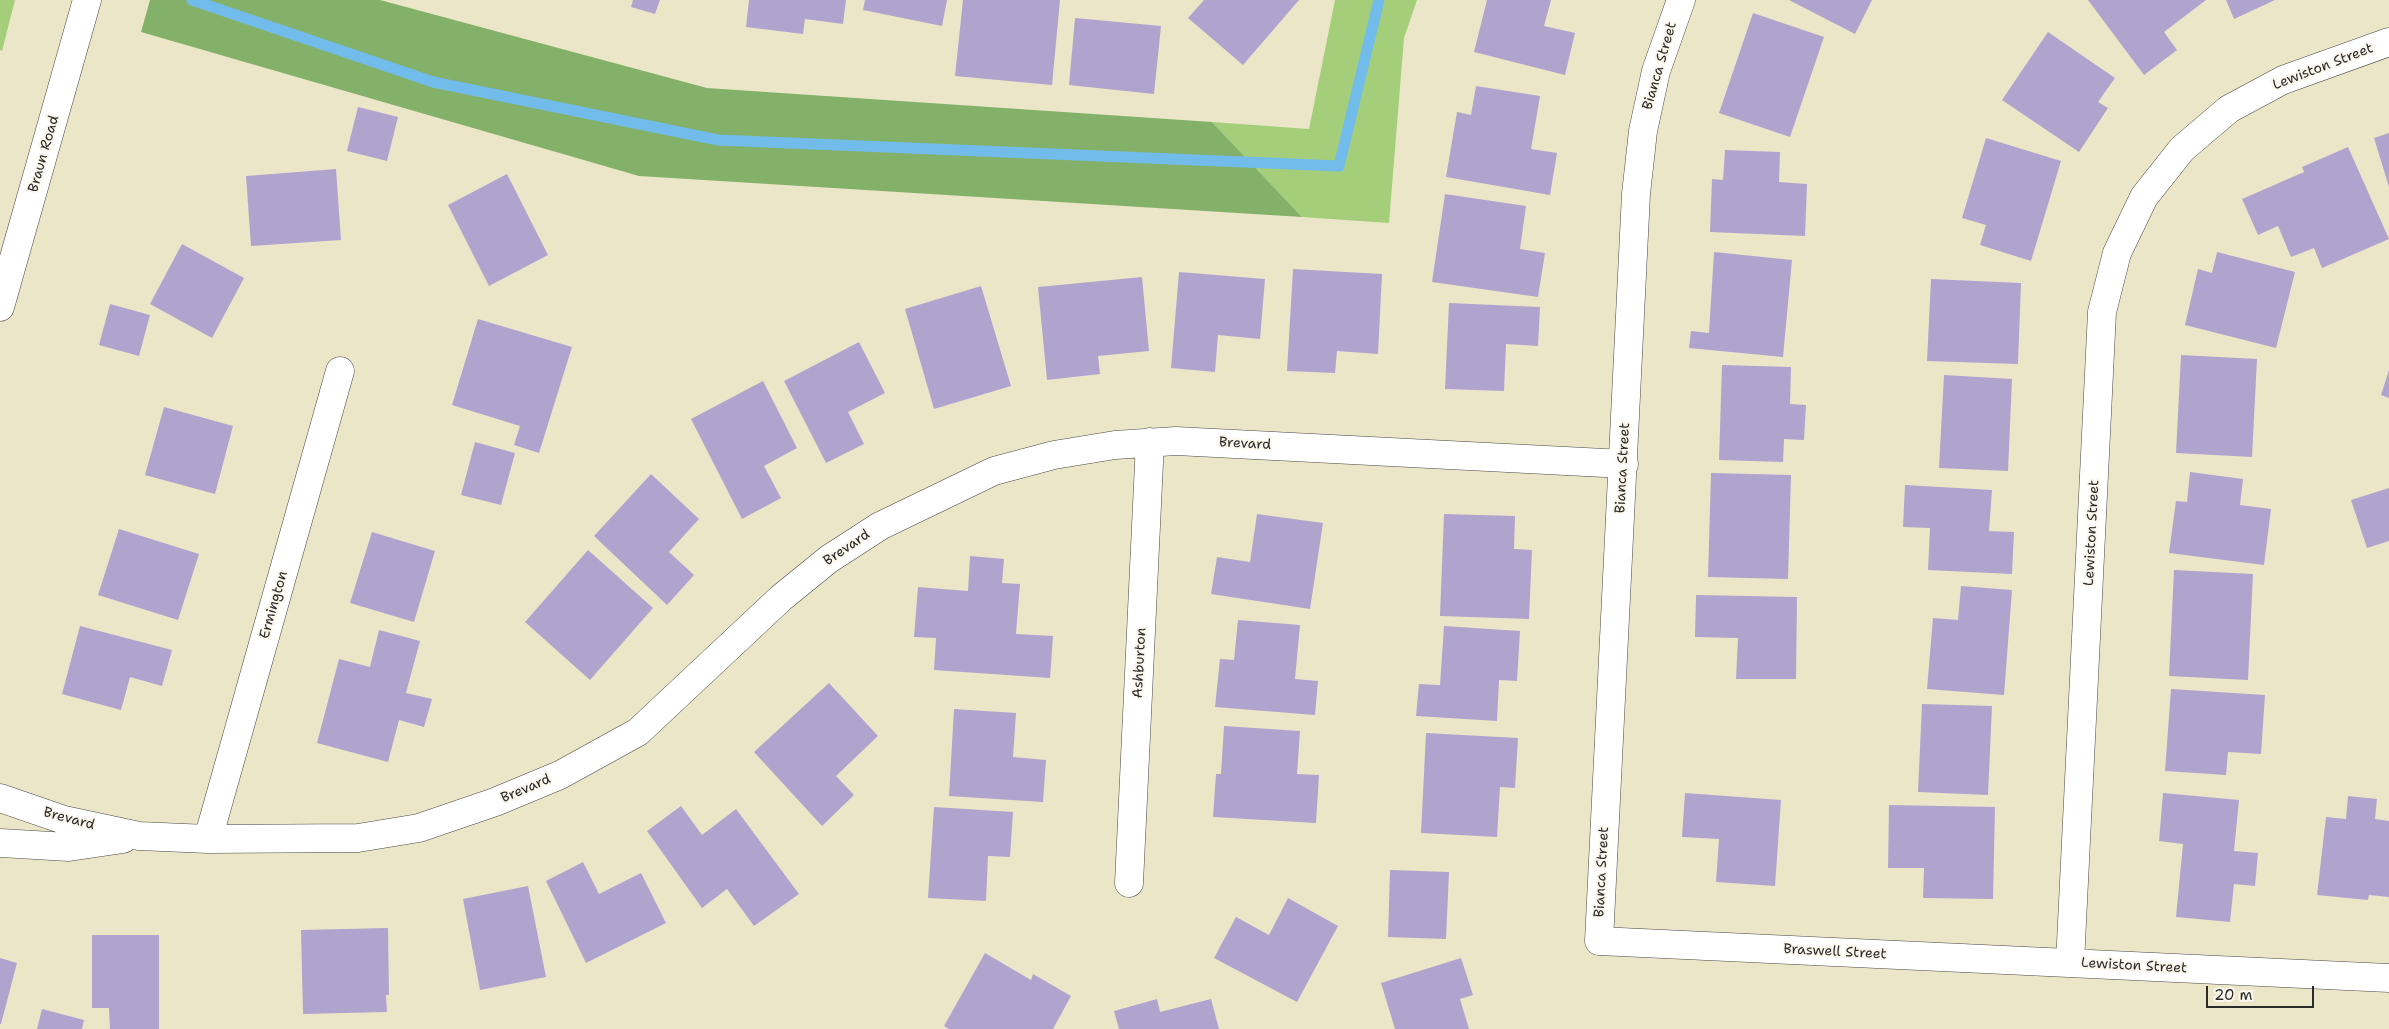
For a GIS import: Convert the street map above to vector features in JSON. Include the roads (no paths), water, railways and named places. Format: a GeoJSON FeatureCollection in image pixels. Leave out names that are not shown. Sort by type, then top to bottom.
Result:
{"type":"FeatureCollection","features":[{"type":"Feature","properties":{"kind":"street","name":"Braun Road"},"geometry":{"type":"LineString","coordinates":[[0,307],[87,0]]}},
{"type":"Feature","properties":{"kind":"street","name":"Bianca Street"},"geometry":{"type":"LineString","coordinates":[[1599,941],[1636,194],[1643,131],[1656,71],[1681,0]]}},
{"type":"Feature","properties":{"kind":"street","name":"Lewiston Street"},"geometry":{"type":"LineString","coordinates":[[2389,42],[2284,80],[2229,109],[2182,149],[2150,190],[2117,253],[2102,312],[2070,963],[2389,978]]}},
{"type":"Feature","properties":{"kind":"street","name":"Ermington"},"geometry":{"type":"LineString","coordinates":[[208,839],[340,371]]}},
{"type":"Feature","properties":{"kind":"street","name":"Brevard"},"geometry":{"type":"LineString","coordinates":[[0,798],[64,820],[140,836],[208,839],[358,838],[419,828],[495,802],[560,775],[638,732],[781,598],[829,559],[880,526],[994,471],[1054,455],[1116,445],[1176,441],[1624,464]]}},
{"type":"Feature","properties":{"kind":"street","name":"Ashburton"},"geometry":{"type":"LineString","coordinates":[[1129,883],[1150,442]]}},
{"type":"Feature","properties":{"kind":"street","name":"Brevard"},"geometry":{"type":"LineString","coordinates":[[0,843],[69,847],[140,836]]}},
{"type":"Feature","properties":{"kind":"street","name":"Braswell Street"},"geometry":{"type":"LineString","coordinates":[[1599,941],[2070,963]]}},
{"type":"Feature","properties":{"kind":"waterway"},"geometry":{"type":"LineString","coordinates":[[192,0],[433,82],[718,140],[1339,166],[1379,0]]}}]}
